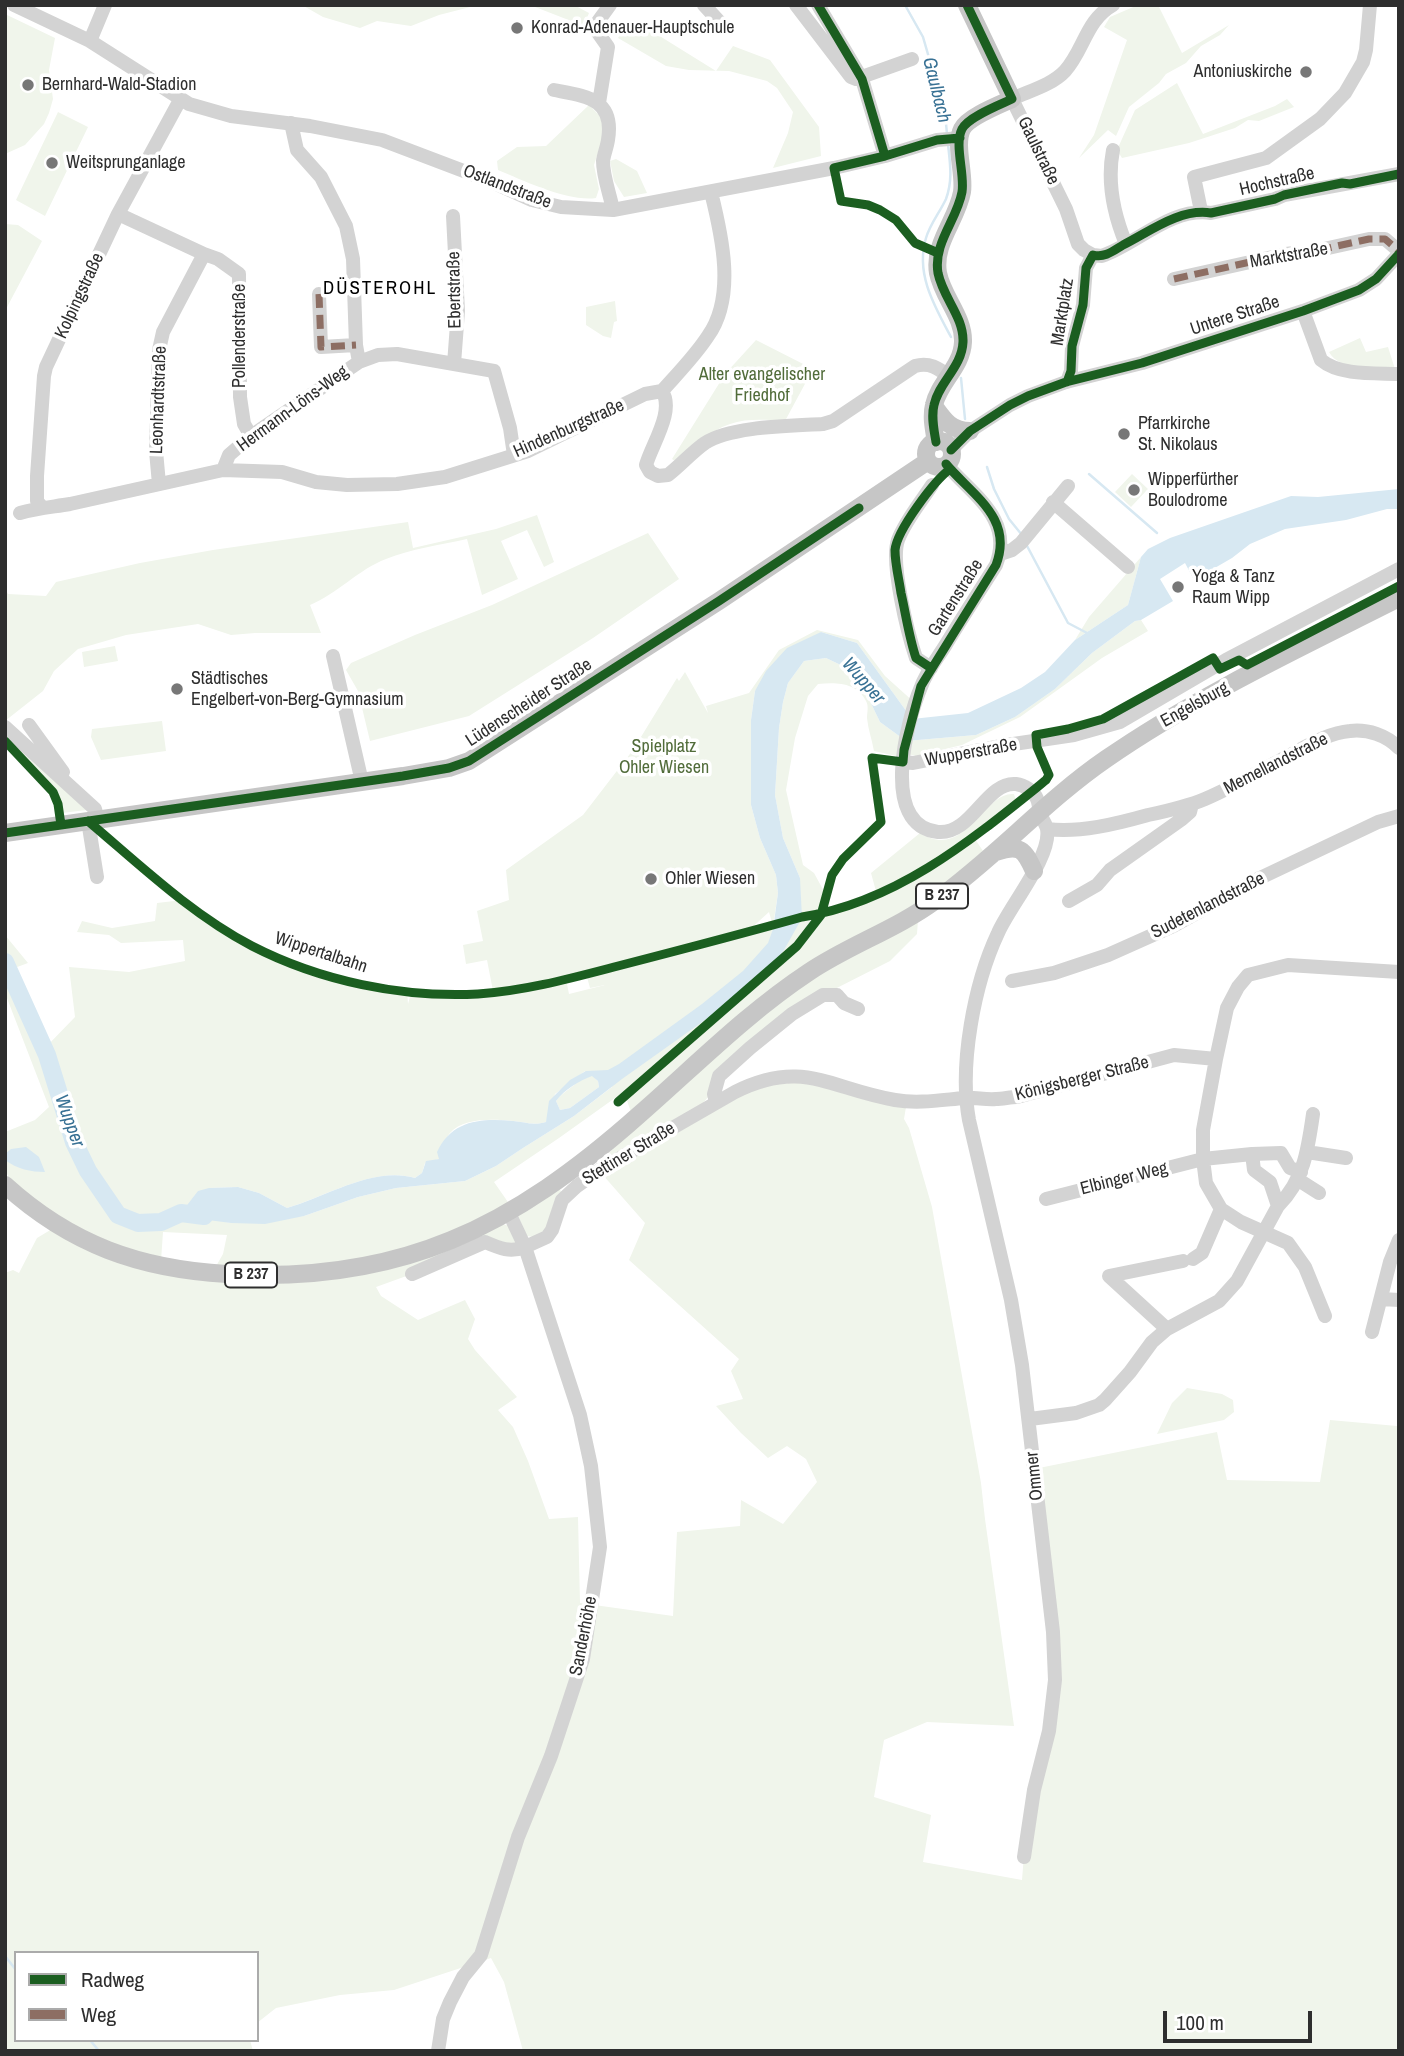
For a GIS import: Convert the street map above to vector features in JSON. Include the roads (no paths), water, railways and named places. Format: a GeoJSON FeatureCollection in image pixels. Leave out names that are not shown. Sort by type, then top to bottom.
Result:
{"type":"FeatureCollection","features":[{"type":"Feature","properties":{"kind":"main road","name":"Gaulstraße"},"geometry":{"type":"LineString","coordinates":[[967,5],[1012,99]]}},
{"type":"Feature","properties":{"kind":"main road"},"geometry":{"type":"LineString","coordinates":[[940,454],[934,406],[939,390],[961,356],[962,332],[941,284],[937,261],[939,248],[960,203],[962,191],[963,174],[956,137],[971,120],[1012,99]]}},
{"type":"Feature","properties":{"kind":"main road"},"geometry":{"type":"LineString","coordinates":[[934,406],[945,422],[959,430],[970,431]]}},
{"type":"Feature","properties":{"kind":"main road","name":"Lüdenscheider Straße"},"geometry":{"type":"LineString","coordinates":[[5,833],[441,770],[469,761],[719,601],[940,454]]}},
{"type":"Feature","properties":{"kind":"main road","name":"Engelsburg"},"geometry":{"type":"LineString","coordinates":[[1038,805],[1147,732],[1230,685],[1399,598]]}},
{"type":"Feature","properties":{"kind":"main road","name":"B 237"},"geometry":{"type":"LineString","coordinates":[[5,1185],[29,1206],[83,1240],[109,1252],[168,1268],[238,1275],[317,1273],[382,1263],[458,1238],[509,1213],[593,1154],[740,1025],[809,972],[929,905],[993,853],[1038,805]]}},
{"type":"Feature","properties":{"kind":"main road"},"geometry":{"type":"LineString","coordinates":[[993,853],[1009,848],[1020,849],[1027,855],[1034,871]]}},
{"type":"Feature","properties":{"kind":"street","name":"Ostlandstraße"},"geometry":{"type":"LineString","coordinates":[[14,5],[90,41],[189,104],[231,116],[291,123],[382,140],[532,200],[561,207],[613,210],[885,156],[956,137]]}},
{"type":"Feature","properties":{"kind":"street"},"geometry":{"type":"LineString","coordinates":[[90,41],[105,5]]}},
{"type":"Feature","properties":{"kind":"street"},"geometry":{"type":"LineString","coordinates":[[599,103],[608,47],[594,27],[610,5]]}},
{"type":"Feature","properties":{"kind":"street"},"geometry":{"type":"LineString","coordinates":[[704,5],[726,29]]}},
{"type":"Feature","properties":{"kind":"street"},"geometry":{"type":"LineString","coordinates":[[796,5],[851,77],[862,79],[912,59]]}},
{"type":"Feature","properties":{"kind":"street"},"geometry":{"type":"LineString","coordinates":[[818,5],[862,79],[885,156]]}},
{"type":"Feature","properties":{"kind":"street"},"geometry":{"type":"LineString","coordinates":[[1012,99],[1055,80],[1066,70],[1097,17],[1113,5]]}},
{"type":"Feature","properties":{"kind":"street"},"geometry":{"type":"LineString","coordinates":[[1201,211],[1195,177],[1266,158],[1320,118],[1345,93],[1363,62],[1370,5]]}},
{"type":"Feature","properties":{"kind":"street"},"geometry":{"type":"LineString","coordinates":[[554,90],[592,98],[599,103],[608,117],[608,141],[603,160],[613,210]]}},
{"type":"Feature","properties":{"kind":"street","name":"Gaulstraße"},"geometry":{"type":"LineString","coordinates":[[1012,99],[1066,209],[1078,244],[1093,256]]}},
{"type":"Feature","properties":{"kind":"street","name":"Kolpingstraße"},"geometry":{"type":"LineString","coordinates":[[41,506],[37,501],[37,476],[44,376],[118,214],[180,100]]}},
{"type":"Feature","properties":{"kind":"street"},"geometry":{"type":"LineString","coordinates":[[291,123],[297,150],[321,177],[346,226],[353,259],[359,362]]}},
{"type":"Feature","properties":{"kind":"street"},"geometry":{"type":"LineString","coordinates":[[1093,256],[1107,254],[1126,244],[1113,198],[1113,150]]}},
{"type":"Feature","properties":{"kind":"street","name":"Hochstraße"},"geometry":{"type":"LineString","coordinates":[[1126,244],[1177,217],[1201,211],[1211,213],[1284,195],[1399,174]]}},
{"type":"Feature","properties":{"kind":"street"},"geometry":{"type":"LineString","coordinates":[[711,192],[723,243],[722,303],[719,316],[708,337],[662,391],[667,410],[646,465],[650,472],[668,475],[705,443],[723,436],[749,430],[833,421],[915,366],[929,365],[949,377]]}},
{"type":"Feature","properties":{"kind":"street"},"geometry":{"type":"LineString","coordinates":[[118,214],[204,254]]}},
{"type":"Feature","properties":{"kind":"street","name":"Ebertstraße"},"geometry":{"type":"LineString","coordinates":[[453,216],[458,311],[454,364]]}},
{"type":"Feature","properties":{"kind":"street","name":"Marktstraße"},"geometry":{"type":"LineString","coordinates":[[1174,279],[1369,239],[1385,239],[1399,252]]}},
{"type":"Feature","properties":{"kind":"street","name":"Untere Straße"},"geometry":{"type":"LineString","coordinates":[[1073,377],[1142,362],[1303,311],[1359,290],[1376,279],[1399,252]]}},
{"type":"Feature","properties":{"kind":"street","name":"Pollenderstraße"},"geometry":{"type":"LineString","coordinates":[[204,254],[218,259],[239,274],[240,397],[244,424],[251,436]]}},
{"type":"Feature","properties":{"kind":"street","name":"Leonhardtstraße"},"geometry":{"type":"LineString","coordinates":[[159,484],[156,451],[159,350],[163,332],[204,254]]}},
{"type":"Feature","properties":{"kind":"street","name":"Marktplatz"},"geometry":{"type":"LineString","coordinates":[[1073,377],[1072,346],[1083,305],[1086,268],[1093,256]]}},
{"type":"Feature","properties":{"kind":"street"},"geometry":{"type":"LineString","coordinates":[[319,294],[321,347],[356,345]]}},
{"type":"Feature","properties":{"kind":"street"},"geometry":{"type":"LineString","coordinates":[[1303,311],[1321,360],[1325,364],[1344,370],[1399,374]]}},
{"type":"Feature","properties":{"kind":"street","name":"Hermann-Löns-Weg"},"geometry":{"type":"LineString","coordinates":[[223,470],[229,455],[251,436],[359,362],[378,355],[397,354],[494,372],[508,419],[514,455]]}},
{"type":"Feature","properties":{"kind":"street","name":"Lüdenscheider Straße"},"geometry":{"type":"LineString","coordinates":[[940,454],[1010,405],[1073,377]]}},
{"type":"Feature","properties":{"kind":"street","name":"Hindenburgstraße"},"geometry":{"type":"LineString","coordinates":[[20,513],[41,506],[51,508],[223,470],[282,472],[316,482],[347,485],[397,484],[445,477],[543,445],[645,394],[662,391]]}},
{"type":"Feature","properties":{"kind":"street","name":"Gartenstraße"},"geometry":{"type":"LineString","coordinates":[[940,454],[995,520],[1000,531],[1000,554],[996,565],[921,686],[904,756],[902,788],[906,807],[919,823],[931,831],[941,832],[956,828],[1002,786],[1012,783],[1022,785],[1038,805]]}},
{"type":"Feature","properties":{"kind":"street"},"geometry":{"type":"LineString","coordinates":[[931,668],[915,658],[895,550],[899,537],[932,485]]}},
{"type":"Feature","properties":{"kind":"street"},"geometry":{"type":"LineString","coordinates":[[1000,554],[1012,550],[1025,538],[1068,486]]}},
{"type":"Feature","properties":{"kind":"street"},"geometry":{"type":"LineString","coordinates":[[1053,502],[1128,567]]}},
{"type":"Feature","properties":{"kind":"street","name":"Wupperstraße"},"geometry":{"type":"LineString","coordinates":[[904,756],[913,763],[1074,735],[1120,722],[1239,653],[1399,569]]}},
{"type":"Feature","properties":{"kind":"street"},"geometry":{"type":"LineString","coordinates":[[333,656],[362,782]]}},
{"type":"Feature","properties":{"kind":"street"},"geometry":{"type":"LineString","coordinates":[[29,725],[71,788]]}},
{"type":"Feature","properties":{"kind":"street"},"geometry":{"type":"LineString","coordinates":[[5,727],[95,809],[93,821],[97,877]]}},
{"type":"Feature","properties":{"kind":"street","name":"Memellandstraße"},"geometry":{"type":"LineString","coordinates":[[1047,829],[1060,831],[1123,822],[1192,804],[1235,785],[1312,743],[1351,730],[1372,732],[1391,740],[1399,748]]}},
{"type":"Feature","properties":{"kind":"street","name":"Memellandstraße"},"geometry":{"type":"LineString","coordinates":[[1069,901],[1097,885],[1110,870],[1191,812],[1192,804]]}},
{"type":"Feature","properties":{"kind":"street"},"geometry":{"type":"LineString","coordinates":[[965,1098],[969,1038],[987,959],[998,931],[1043,854],[1047,829],[1038,805]]}},
{"type":"Feature","properties":{"kind":"street","name":"Sudetenlandstraße"},"geometry":{"type":"LineString","coordinates":[[1012,981],[1054,973],[1108,955],[1211,907],[1260,878],[1378,822],[1399,816]]}},
{"type":"Feature","properties":{"kind":"street"},"geometry":{"type":"LineString","coordinates":[[1325,1316],[1305,1267],[1288,1243],[1241,1222],[1221,1209],[1206,1183],[1203,1130],[1216,1059],[1227,1008],[1238,986],[1248,975],[1288,965],[1399,972]]}},
{"type":"Feature","properties":{"kind":"street"},"geometry":{"type":"LineString","coordinates":[[716,1102],[714,1094],[719,1076],[792,1014],[823,995],[837,995],[844,1003],[858,1009]]}},
{"type":"Feature","properties":{"kind":"street","name":"Königsberger Straße"},"geometry":{"type":"LineString","coordinates":[[965,1098],[1017,1097],[1174,1055],[1216,1059]]}},
{"type":"Feature","properties":{"kind":"street","name":"Stettiner Straße"},"geometry":{"type":"LineString","coordinates":[[525,1247],[547,1237],[562,1200],[577,1186],[601,1169],[716,1102],[756,1082],[793,1076],[825,1080],[897,1100],[943,1101],[965,1098]]}},
{"type":"Feature","properties":{"kind":"street","name":"Ommer"},"geometry":{"type":"LineString","coordinates":[[965,1098],[1011,1300],[1030,1419],[1053,1632],[1055,1680],[1049,1731],[1034,1790],[1024,1857]]}},
{"type":"Feature","properties":{"kind":"street"},"geometry":{"type":"LineString","coordinates":[[1030,1419],[1076,1413],[1099,1405],[1120,1384],[1152,1342],[1167,1329],[1219,1301],[1237,1281],[1278,1206],[1290,1194],[1307,1152],[1313,1114]]}},
{"type":"Feature","properties":{"kind":"street"},"geometry":{"type":"LineString","coordinates":[[1307,1152],[1346,1158]]}},
{"type":"Feature","properties":{"kind":"street","name":"Elbinger Weg"},"geometry":{"type":"LineString","coordinates":[[1046,1199],[1203,1159],[1281,1153],[1290,1168],[1318,1193]]}},
{"type":"Feature","properties":{"kind":"street"},"geometry":{"type":"LineString","coordinates":[[1252,1154],[1254,1170],[1270,1182],[1278,1206]]}},
{"type":"Feature","properties":{"kind":"street"},"geometry":{"type":"LineString","coordinates":[[1167,1329],[1109,1276],[1188,1260],[1202,1253],[1221,1209]]}},
{"type":"Feature","properties":{"kind":"street"},"geometry":{"type":"LineString","coordinates":[[412,1274],[485,1242],[505,1250],[525,1247],[509,1213]]}},
{"type":"Feature","properties":{"kind":"street"},"geometry":{"type":"LineString","coordinates":[[1372,1332],[1390,1262],[1399,1240]]}},
{"type":"Feature","properties":{"kind":"street","name":"Sanderhöhe"},"geometry":{"type":"LineString","coordinates":[[438,2051],[443,2020],[450,2001],[463,1977],[481,1955],[517,1837],[551,1756],[583,1659],[600,1547],[591,1466],[580,1415],[525,1247]]}},
{"type":"Feature","properties":{"kind":"street"},"geometry":{"type":"LineString","coordinates":[[1381,1299],[1399,1300]]}},
{"type":"Feature","properties":{"kind":"water"},"geometry":{"type":"Polygon","coordinates":[[[1399,489],[1399,509],[1285,529],[1250,544],[1194,580],[1185,563],[1160,579],[1173,601],[1135,621],[1092,653],[1055,689],[1015,717],[976,735],[906,741],[880,722],[866,693],[845,667],[826,658],[804,661],[788,683],[783,702],[775,795],[783,838],[800,878],[802,918],[784,950],[740,995],[574,1116],[496,1166],[465,1181],[396,1188],[358,1197],[304,1216],[265,1224],[185,1217],[181,1213],[198,1191],[209,1188],[238,1187],[259,1193],[287,1208],[366,1179],[399,1175],[415,1178],[422,1173],[426,1161],[439,1159],[437,1152],[443,1141],[459,1127],[490,1120],[533,1124],[546,1122],[549,1101],[570,1080],[586,1071],[608,1070],[619,1064],[743,971],[768,943],[773,929],[778,893],[776,875],[760,838],[751,805],[751,720],[755,691],[766,671],[787,648],[821,632],[857,643],[912,719],[968,713],[1021,688],[1045,672],[1075,640],[1128,605],[1141,557],[1148,549],[1170,538],[1291,496],[1318,497],[1399,489]],[[592,1076],[568,1089],[556,1101],[560,1110],[570,1108],[599,1087],[598,1081],[592,1076]]]}},
{"type":"Feature","properties":{"kind":"water"},"geometry":{"type":"Polygon","coordinates":[[[26,1147],[39,1157],[45,1172],[14,1166],[5,1160],[5,1154],[11,1149],[26,1147]]]}},
{"type":"Feature","properties":{"kind":"waterway","name":"Gaulbach"},"geometry":{"type":"LineString","coordinates":[[905,5],[923,37],[945,113],[947,134]]}},
{"type":"Feature","properties":{"kind":"waterway","name":"Gaulbach"},"geometry":{"type":"LineString","coordinates":[[948,144],[950,185],[946,199],[928,233],[923,264],[928,290],[951,337]]}},
{"type":"Feature","properties":{"kind":"waterway","name":"Gaulbach"},"geometry":{"type":"LineString","coordinates":[[961,378],[965,419]]}},
{"type":"Feature","properties":{"kind":"waterway","name":"Gaulbach"},"geometry":{"type":"LineString","coordinates":[[987,467],[994,489],[1009,519],[1022,535]]}},
{"type":"Feature","properties":{"kind":"waterway"},"geometry":{"type":"LineString","coordinates":[[1089,474],[1157,533]]}},
{"type":"Feature","properties":{"kind":"waterway","name":"Gaulbach"},"geometry":{"type":"LineString","coordinates":[[1026,544],[1068,623],[1089,634]]}},
{"type":"Feature","properties":{"kind":"waterway","name":"Wupper"},"geometry":{"type":"LineString","coordinates":[[5,962],[47,1055],[74,1142],[88,1171],[118,1215],[138,1223],[161,1222],[181,1213],[204,1216]]}},
{"type":"Feature","properties":{"kind":"waterway"},"geometry":{"type":"LineString","coordinates":[[5,1956],[14,1967]]}},
{"type":"Feature","properties":{"kind":"waterway"},"geometry":{"type":"LineString","coordinates":[[92,2042],[99,2051]]}},
{"type":"Feature","properties":{"kind":"place","name":"Konrad-Adenauer-Hauptschule"},"geometry":{"type":"Point","coordinates":[517,28]}},
{"type":"Feature","properties":{"kind":"place","name":"Antoniuskirche"},"geometry":{"type":"Point","coordinates":[1306,72]}},
{"type":"Feature","properties":{"kind":"place","name":"Bernhard-Wald-Stadion"},"geometry":{"type":"Point","coordinates":[28,85]}},
{"type":"Feature","properties":{"kind":"place","name":"Weitsprunganlage"},"geometry":{"type":"Point","coordinates":[52,163]}},
{"type":"Feature","properties":{"kind":"place","name":"Pfarrkirche St. Nikolaus"},"geometry":{"type":"Point","coordinates":[1124,434]}},
{"type":"Feature","properties":{"kind":"place","name":"Wipperfürther Boulodrome"},"geometry":{"type":"Point","coordinates":[1134,490]}},
{"type":"Feature","properties":{"kind":"place","name":"Yoga & Tanz Raum Wipp"},"geometry":{"type":"Point","coordinates":[1178,587]}},
{"type":"Feature","properties":{"kind":"place","name":"Städtisches Engelbert-von-Berg-Gymnasium"},"geometry":{"type":"Point","coordinates":[177,689]}},
{"type":"Feature","properties":{"kind":"place","name":"Ohler Wiesen"},"geometry":{"type":"Point","coordinates":[651,879]}},
{"type":"Feature","properties":{"kind":"district","name":"DÜSTEROHL"},"geometry":{"type":"Point","coordinates":[380,289]}},
{"type":"Feature","properties":{"kind":"park label","name":"Alter evangelischer Friedhof"},"geometry":{"type":"Point","coordinates":[762,385]}},
{"type":"Feature","properties":{"kind":"park label","name":"Spielplatz Ohler Wiesen"},"geometry":{"type":"Point","coordinates":[664,757]}}]}
